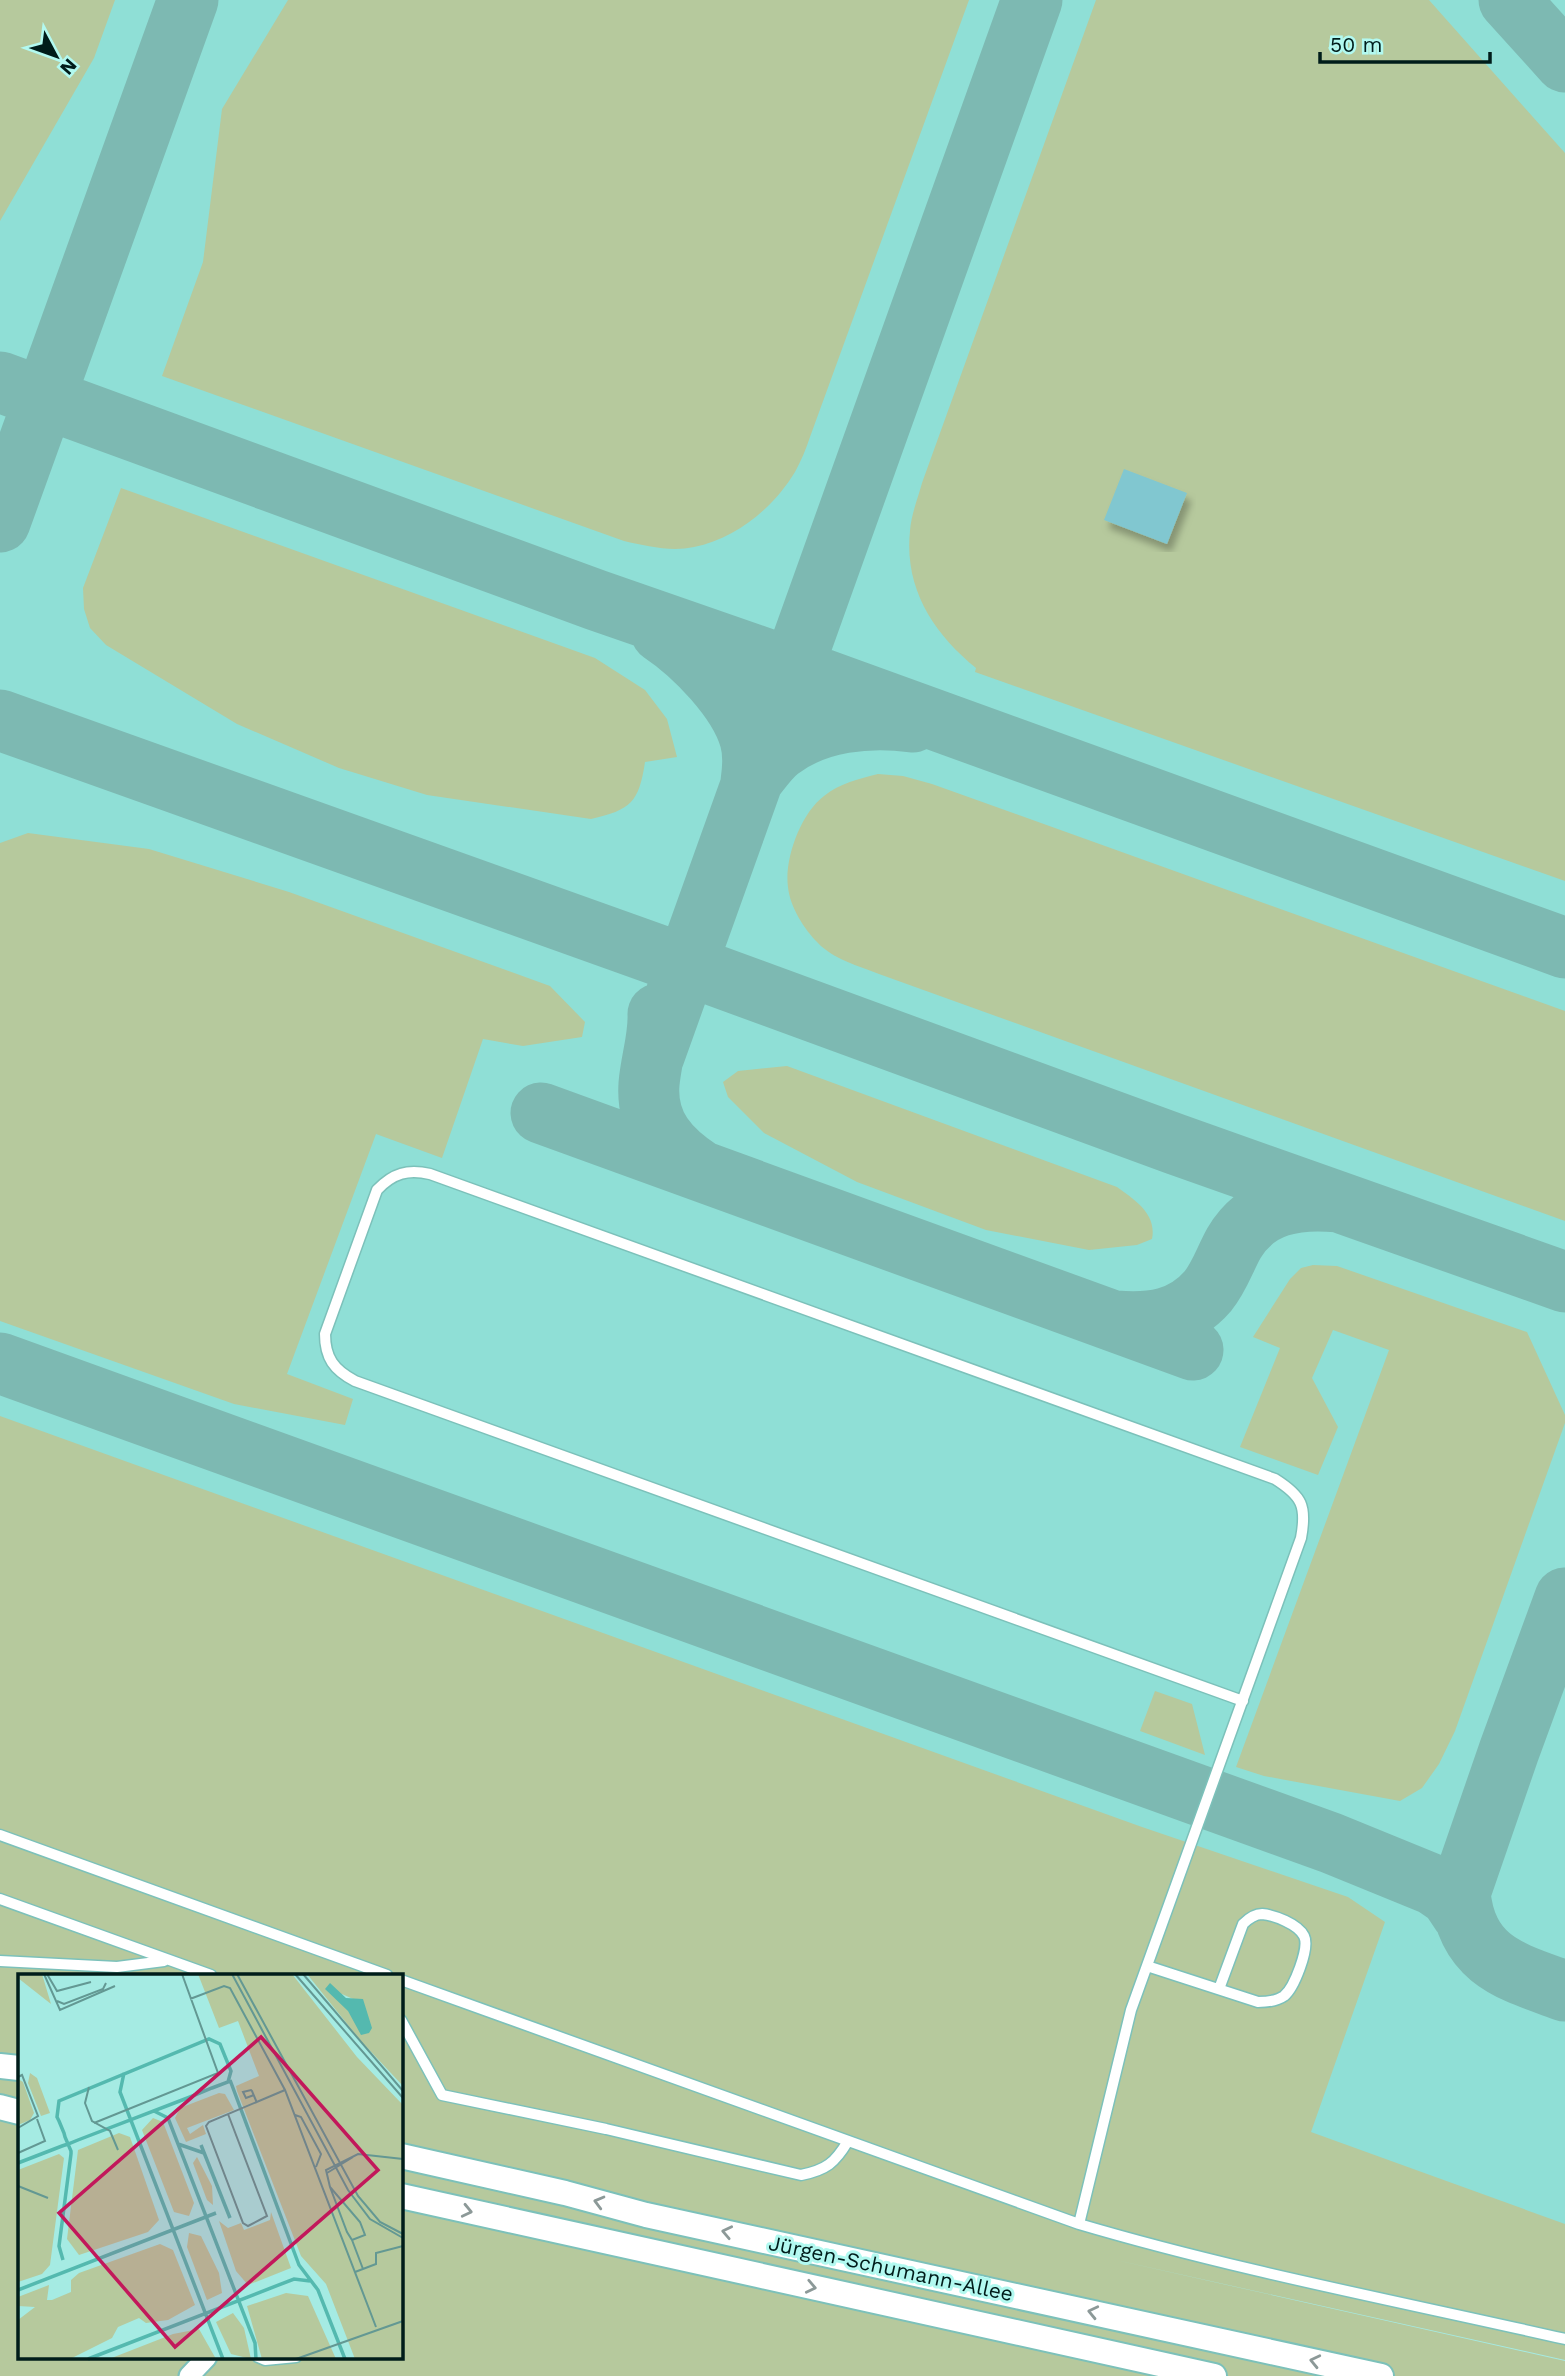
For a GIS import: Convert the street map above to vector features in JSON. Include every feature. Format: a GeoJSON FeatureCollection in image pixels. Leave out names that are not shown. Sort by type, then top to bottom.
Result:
{"type":"FeatureCollection","features":[{"type":"Feature","properties":{"kind":"street"},"geometry":{"type":"LineString","coordinates":[[0,2066],[18,2068]]}},
{"type":"Feature","properties":{"kind":"street"},"geometry":{"type":"LineString","coordinates":[[0,2107],[18,2112]]}},
{"type":"Feature","properties":{"kind":"street","name":"Jürgen-Schumann-Allee"},"geometry":{"type":"LineString","coordinates":[[402,2156],[565,2193],[646,2215],[1381,2376]]}},
{"type":"Feature","properties":{"kind":"street","name":"Jürgen-Schumann-Allee"},"geometry":{"type":"LineString","coordinates":[[402,2196],[1214,2376]]}},
{"type":"Feature","properties":{"kind":"street"},"geometry":{"type":"LineString","coordinates":[[187,2376],[196,2358]]}},
{"type":"Feature","properties":{"kind":"street"},"geometry":{"type":"LineString","coordinates":[[187,2376],[206,2358]]}},
{"type":"Feature","properties":{"kind":"lane"},"geometry":{"type":"LineString","coordinates":[[1079,2224],[1125,2029],[1147,1966],[1243,1701],[1301,1538],[1305,1519],[1302,1504],[1293,1491],[1275,1479],[430,1174],[415,1171],[400,1173],[387,1179],[377,1190],[325,1334],[325,1348],[330,1362],[341,1373],[355,1381],[1243,1701]]}},
{"type":"Feature","properties":{"kind":"lane"},"geometry":{"type":"LineString","coordinates":[[0,1835],[374,1973]]}},
{"type":"Feature","properties":{"kind":"lane"},"geometry":{"type":"LineString","coordinates":[[0,1899],[208,1974]]}},
{"type":"Feature","properties":{"kind":"lane"},"geometry":{"type":"LineString","coordinates":[[1147,1966],[1258,2002],[1271,2001],[1285,1995],[1294,1983],[1306,1946],[1305,1937],[1290,1924],[1272,1917],[1260,1914],[1250,1917],[1243,1924],[1219,1989]]}},
{"type":"Feature","properties":{"kind":"lane"},"geometry":{"type":"LineString","coordinates":[[0,1961],[117,1967],[168,1961]]}},
{"type":"Feature","properties":{"kind":"lane"},"geometry":{"type":"LineString","coordinates":[[402,1980],[1079,2224],[1217,2261],[1565,2339]]}},
{"type":"Feature","properties":{"kind":"lane"},"geometry":{"type":"LineString","coordinates":[[402,2022],[442,2095],[606,2129],[801,2175],[817,2172],[836,2160],[848,2141]]}},
{"type":"Feature","properties":{"kind":"lane"},"geometry":{"type":"LineString","coordinates":[[260,2358],[286,2358]]}},
{"type":"Feature","properties":{"kind":"shaded area"},"geometry":{"type":"Polygon","coordinates":[[[0,0],[1565,0],[1565,2355],[402,1974],[18,1974],[0,2021],[0,0]]]}},
{"type":"Feature","properties":{"kind":"shaded area"},"geometry":{"type":"Polygon","coordinates":[[[0,0],[115,0],[94,58],[0,221],[0,0]]]}},
{"type":"Feature","properties":{"kind":"shaded area"},"geometry":{"type":"Polygon","coordinates":[[[288,0],[969,0],[805,450],[795,472],[776,498],[739,529],[709,543],[668,549],[632,543],[162,376],[203,262],[222,109],[288,0]]]}},
{"type":"Feature","properties":{"kind":"shaded area"},"geometry":{"type":"Polygon","coordinates":[[[1096,0],[1429,0],[1565,153],[1565,881],[975,672],[976,668],[947,640],[925,608],[917,590],[909,552],[915,507],[1096,0]]]}},
{"type":"Feature","properties":{"kind":"shaded area"},"geometry":{"type":"Polygon","coordinates":[[[121,488],[595,658],[645,690],[667,719],[677,757],[645,762],[640,787],[631,802],[615,812],[591,819],[427,795],[339,768],[237,724],[106,645],[90,628],[84,609],[83,588],[121,488]]]}},
{"type":"Feature","properties":{"kind":"shaded area"},"geometry":{"type":"Polygon","coordinates":[[[878,774],[903,776],[932,784],[1565,1011],[1565,1221],[879,974],[847,962],[824,949],[798,917],[788,887],[789,863],[796,837],[808,813],[824,796],[843,785],[878,774]]]}},
{"type":"Feature","properties":{"kind":"shaded area"},"geometry":{"type":"Polygon","coordinates":[[[28,833],[149,849],[289,892],[550,986],[585,1022],[582,1037],[523,1046],[483,1039],[442,1158],[376,1134],[287,1374],[353,1399],[345,1425],[234,1404],[0,1321],[0,843],[28,833]]]}},
{"type":"Feature","properties":{"kind":"shaded area"},"geometry":{"type":"Polygon","coordinates":[[[787,1066],[1117,1187],[1148,1215],[1153,1230],[1152,1239],[1137,1245],[1089,1250],[986,1230],[857,1182],[764,1133],[728,1097],[723,1082],[738,1071],[787,1066]]]}},
{"type":"Feature","properties":{"kind":"shaded area"},"geometry":{"type":"Polygon","coordinates":[[[1313,1265],[1337,1266],[1527,1332],[1565,1415],[1565,1423],[1455,1731],[1439,1764],[1422,1788],[1400,1801],[1264,1776],[1236,1767],[1389,1350],[1333,1330],[1312,1378],[1338,1427],[1318,1475],[1240,1447],[1280,1348],[1253,1337],[1290,1279],[1301,1268],[1313,1265]]]}},
{"type":"Feature","properties":{"kind":"shaded area"},"geometry":{"type":"Polygon","coordinates":[[[0,1416],[1142,1827],[1348,1897],[1385,1922],[1311,2132],[1565,2224],[1565,2360],[1107,2258],[1565,2361],[1565,2376],[0,2376],[0,1416]]]}},
{"type":"Feature","properties":{"kind":"shaded area"},"geometry":{"type":"Polygon","coordinates":[[[1155,1691],[1192,1704],[1205,1755],[1140,1731],[1155,1691]]]}},
{"type":"Feature","properties":{"kind":"building"},"geometry":{"type":"Polygon","coordinates":[[[1124,469],[1187,493],[1167,544],[1104,520],[1124,469]]]}},
{"type":"Feature","properties":{"kind":"taxiway"},"geometry":{"type":"LineString","coordinates":[[0,522],[188,0]]}},
{"type":"Feature","properties":{"kind":"taxiway"},"geometry":{"type":"LineString","coordinates":[[654,1056],[1032,0]]}},
{"type":"Feature","properties":{"kind":"taxiway"},"geometry":{"type":"LineString","coordinates":[[1509,0],[1565,62]]}},
{"type":"Feature","properties":{"kind":"taxiway"},"geometry":{"type":"LineString","coordinates":[[0,382],[596,600],[792,668],[1565,948]]}},
{"type":"Feature","properties":{"kind":"taxiway"},"geometry":{"type":"LineString","coordinates":[[661,632],[701,665],[736,709],[751,744],[751,782],[776,752],[810,732],[861,721],[913,722]]}},
{"type":"Feature","properties":{"kind":"taxiway"},"geometry":{"type":"LineString","coordinates":[[0,720],[1565,1282]]}},
{"type":"Feature","properties":{"kind":"taxiway"},"geometry":{"type":"LineString","coordinates":[[658,1014],[649,1084],[651,1112],[670,1145],[701,1171]]}},
{"type":"Feature","properties":{"kind":"taxiway"},"geometry":{"type":"LineString","coordinates":[[541,1113],[1193,1350]]}},
{"type":"Feature","properties":{"kind":"taxiway"},"geometry":{"type":"LineString","coordinates":[[1115,1321],[1141,1322],[1166,1318],[1198,1301],[1212,1285],[1243,1230],[1266,1212],[1293,1203],[1338,1202]]}},
{"type":"Feature","properties":{"kind":"taxiway"},"geometry":{"type":"LineString","coordinates":[[0,1363],[1331,1843],[1434,1885],[1450,1896],[1462,1914]]}},
{"type":"Feature","properties":{"kind":"taxiway"},"geometry":{"type":"LineString","coordinates":[[1565,1598],[1460,1893],[1464,1916],[1482,1949],[1509,1969],[1565,1991]]}}]}
